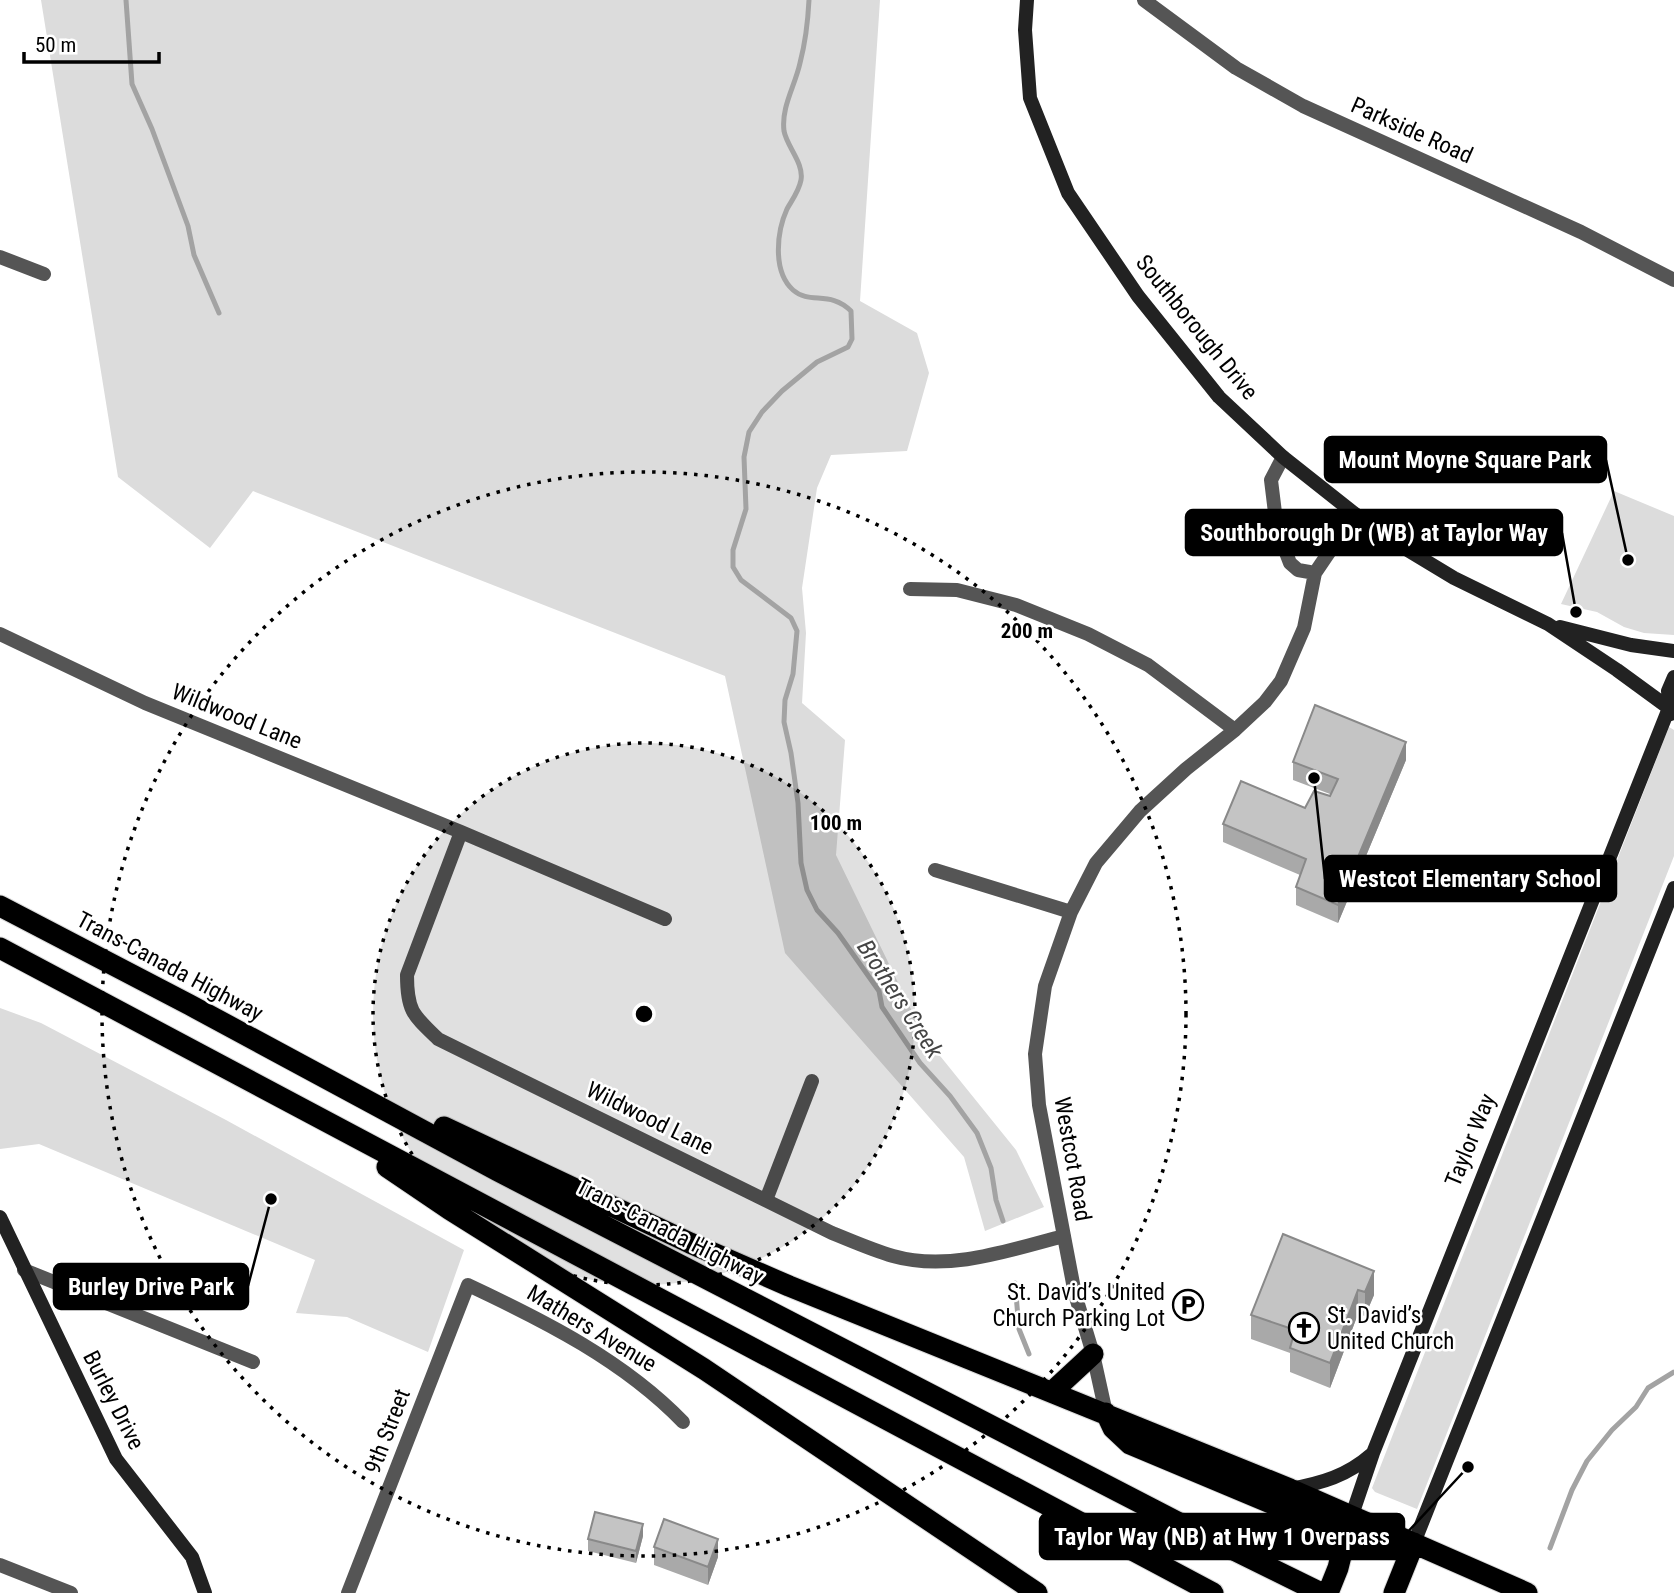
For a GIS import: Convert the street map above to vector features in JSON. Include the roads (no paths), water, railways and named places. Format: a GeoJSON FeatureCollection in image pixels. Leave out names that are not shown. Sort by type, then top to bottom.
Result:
{"type":"FeatureCollection","features":[{"type":"Feature","properties":{"kind":"highway","name":"Trans-Canada Highway"},"geometry":{"type":"LineString","coordinates":[[0,906],[498,1171],[1321,1593]]}},
{"type":"Feature","properties":{"kind":"highway"},"geometry":{"type":"LineString","coordinates":[[0,948],[1213,1593]]}},
{"type":"Feature","properties":{"kind":"highway"},"geometry":{"type":"LineString","coordinates":[[190,1005],[690,1243],[789,1286],[1054,1391],[1290,1489],[1349,1525]]}},
{"type":"Feature","properties":{"kind":"highway"},"geometry":{"type":"LineString","coordinates":[[298,1107],[449,1209],[704,1370],[1037,1593]]}},
{"type":"Feature","properties":{"kind":"highway"},"geometry":{"type":"LineString","coordinates":[[1054,1391],[1093,1354]]}},
{"type":"Feature","properties":{"kind":"highway"},"geometry":{"type":"LineString","coordinates":[[1106,1413],[1113,1429],[1130,1444],[1349,1525],[1414,1543],[1527,1593]]}},
{"type":"Feature","properties":{"kind":"highway","name":"Taylor Way"},"geometry":{"type":"LineString","coordinates":[[1328,1593],[1338,1568],[1349,1525]]}},
{"type":"Feature","properties":{"kind":"highway"},"geometry":{"type":"LineString","coordinates":[[1394,1593],[1414,1543]]}},
{"type":"Feature","properties":{"kind":"street","name":"Southborough Drive"},"geometry":{"type":"LineString","coordinates":[[1027,0],[1025,30],[1030,98],[1068,193],[1138,296],[1219,397],[1283,457],[1355,514],[1454,578],[1548,624],[1617,670],[1672,713]]}},
{"type":"Feature","properties":{"kind":"street","name":"Parkside Road"},"geometry":{"type":"LineString","coordinates":[[1143,0],[1236,68],[1303,106],[1581,232],[1674,280]]}},
{"type":"Feature","properties":{"kind":"street"},"geometry":{"type":"LineString","coordinates":[[0,257],[44,274]]}},
{"type":"Feature","properties":{"kind":"street"},"geometry":{"type":"LineString","coordinates":[[1283,457],[1271,480],[1277,529],[1290,563],[1298,570],[1315,573]]}},
{"type":"Feature","properties":{"kind":"street","name":"Westcot Road"},"geometry":{"type":"LineString","coordinates":[[1106,1413],[1093,1354],[1075,1294],[1039,1105],[1035,1054],[1045,986],[1071,912],[1096,863],[1140,811],[1186,769],[1235,730],[1265,702],[1280,681],[1304,628],[1315,573],[1355,514]]}},
{"type":"Feature","properties":{"kind":"street"},"geometry":{"type":"LineString","coordinates":[[910,589],[957,590],[969,593],[1016,605],[1088,634],[1148,665],[1235,730]]}},
{"type":"Feature","properties":{"kind":"street","name":"Southborough Drive"},"geometry":{"type":"LineString","coordinates":[[1548,624],[1630,645],[1674,651]]}},
{"type":"Feature","properties":{"kind":"street","name":"Wildwood Lane"},"geometry":{"type":"LineString","coordinates":[[0,634],[145,703],[665,919]]}},
{"type":"Feature","properties":{"kind":"street","name":"Taylor Way"},"geometry":{"type":"LineString","coordinates":[[1349,1525],[1373,1453],[1672,713],[1668,691],[1674,677]]}},
{"type":"Feature","properties":{"kind":"street","name":"Wildwood Lane"},"geometry":{"type":"LineString","coordinates":[[461,832],[407,975],[407,999],[417,1019],[438,1039],[832,1233],[895,1257],[939,1262],[988,1256],[1064,1236]]}},
{"type":"Feature","properties":{"kind":"street"},"geometry":{"type":"LineString","coordinates":[[935,870],[1071,912]]}},
{"type":"Feature","properties":{"kind":"street"},"geometry":{"type":"LineString","coordinates":[[1414,1543],[1674,888]]}},
{"type":"Feature","properties":{"kind":"street"},"geometry":{"type":"LineString","coordinates":[[766,1200],[812,1081]]}},
{"type":"Feature","properties":{"kind":"street","name":"Burley Drive"},"geometry":{"type":"LineString","coordinates":[[0,1217],[116,1459],[192,1557],[205,1593]]}},
{"type":"Feature","properties":{"kind":"street"},"geometry":{"type":"LineString","coordinates":[[24,1269],[253,1362]]}},
{"type":"Feature","properties":{"kind":"street","name":"Mathers Avenue"},"geometry":{"type":"LineString","coordinates":[[468,1285],[514,1306],[614,1365],[657,1395],[683,1422]]}},
{"type":"Feature","properties":{"kind":"street","name":"9th Street"},"geometry":{"type":"LineString","coordinates":[[348,1593],[468,1285]]}},
{"type":"Feature","properties":{"kind":"street"},"geometry":{"type":"LineString","coordinates":[[1290,1489],[1340,1477],[1373,1453]]}},
{"type":"Feature","properties":{"kind":"street"},"geometry":{"type":"LineString","coordinates":[[0,1565],[71,1593]]}},
{"type":"Feature","properties":{"kind":"waterway"},"geometry":{"type":"LineString","coordinates":[[126,0],[132,84],[188,226],[194,255],[219,313]]}},
{"type":"Feature","properties":{"kind":"waterway","name":"Brothers Creek"},"geometry":{"type":"LineString","coordinates":[[809,0],[802,56],[786,105],[784,122],[786,137],[800,167],[801,180],[781,228],[779,262],[786,282],[793,290],[806,297],[835,301],[851,311],[852,339],[848,347],[817,362],[782,391],[762,412],[749,432],[744,457],[746,509],[733,550],[733,567],[741,580],[791,618],[797,631],[793,674],[785,700],[784,722],[798,803],[801,863],[807,890],[817,910],[838,933],[879,991],[882,1007],[920,1063],[950,1096],[977,1133],[991,1168],[996,1200],[1003,1221]]}},
{"type":"Feature","properties":{"kind":"waterway","name":"Brothers Creek"},"geometry":{"type":"LineString","coordinates":[[1015,1283],[1019,1329],[1029,1354]]}},
{"type":"Feature","properties":{"kind":"waterway"},"geometry":{"type":"LineString","coordinates":[[1550,1548],[1572,1490],[1587,1461],[1612,1430],[1636,1407],[1648,1388],[1674,1372]]}},
{"type":"Feature","properties":{"kind":"place","name":"Mount Moyne Square Park"},"geometry":{"type":"Point","coordinates":[1628,560]}},
{"type":"Feature","properties":{"kind":"place","name":"Southborough Dr (WB) at Taylor Way"},"geometry":{"type":"Point","coordinates":[1576,612]}},
{"type":"Feature","properties":{"kind":"place","name":"Westcot Elementary School"},"geometry":{"type":"Point","coordinates":[1314,778]}},
{"type":"Feature","properties":{"kind":"place","name":"Burley Drive Park"},"geometry":{"type":"Point","coordinates":[271,1199]}},
{"type":"Feature","properties":{"kind":"place","name":"St. David’s United Church Parking Lot"},"geometry":{"type":"Point","coordinates":[1188,1305]}},
{"type":"Feature","properties":{"kind":"place","name":"St. David’s United Church"},"geometry":{"type":"Point","coordinates":[1304,1328]}},
{"type":"Feature","properties":{"kind":"place","name":"Taylor Way (NB) at Hwy 1 Overpass"},"geometry":{"type":"Point","coordinates":[1468,1467]}}]}
